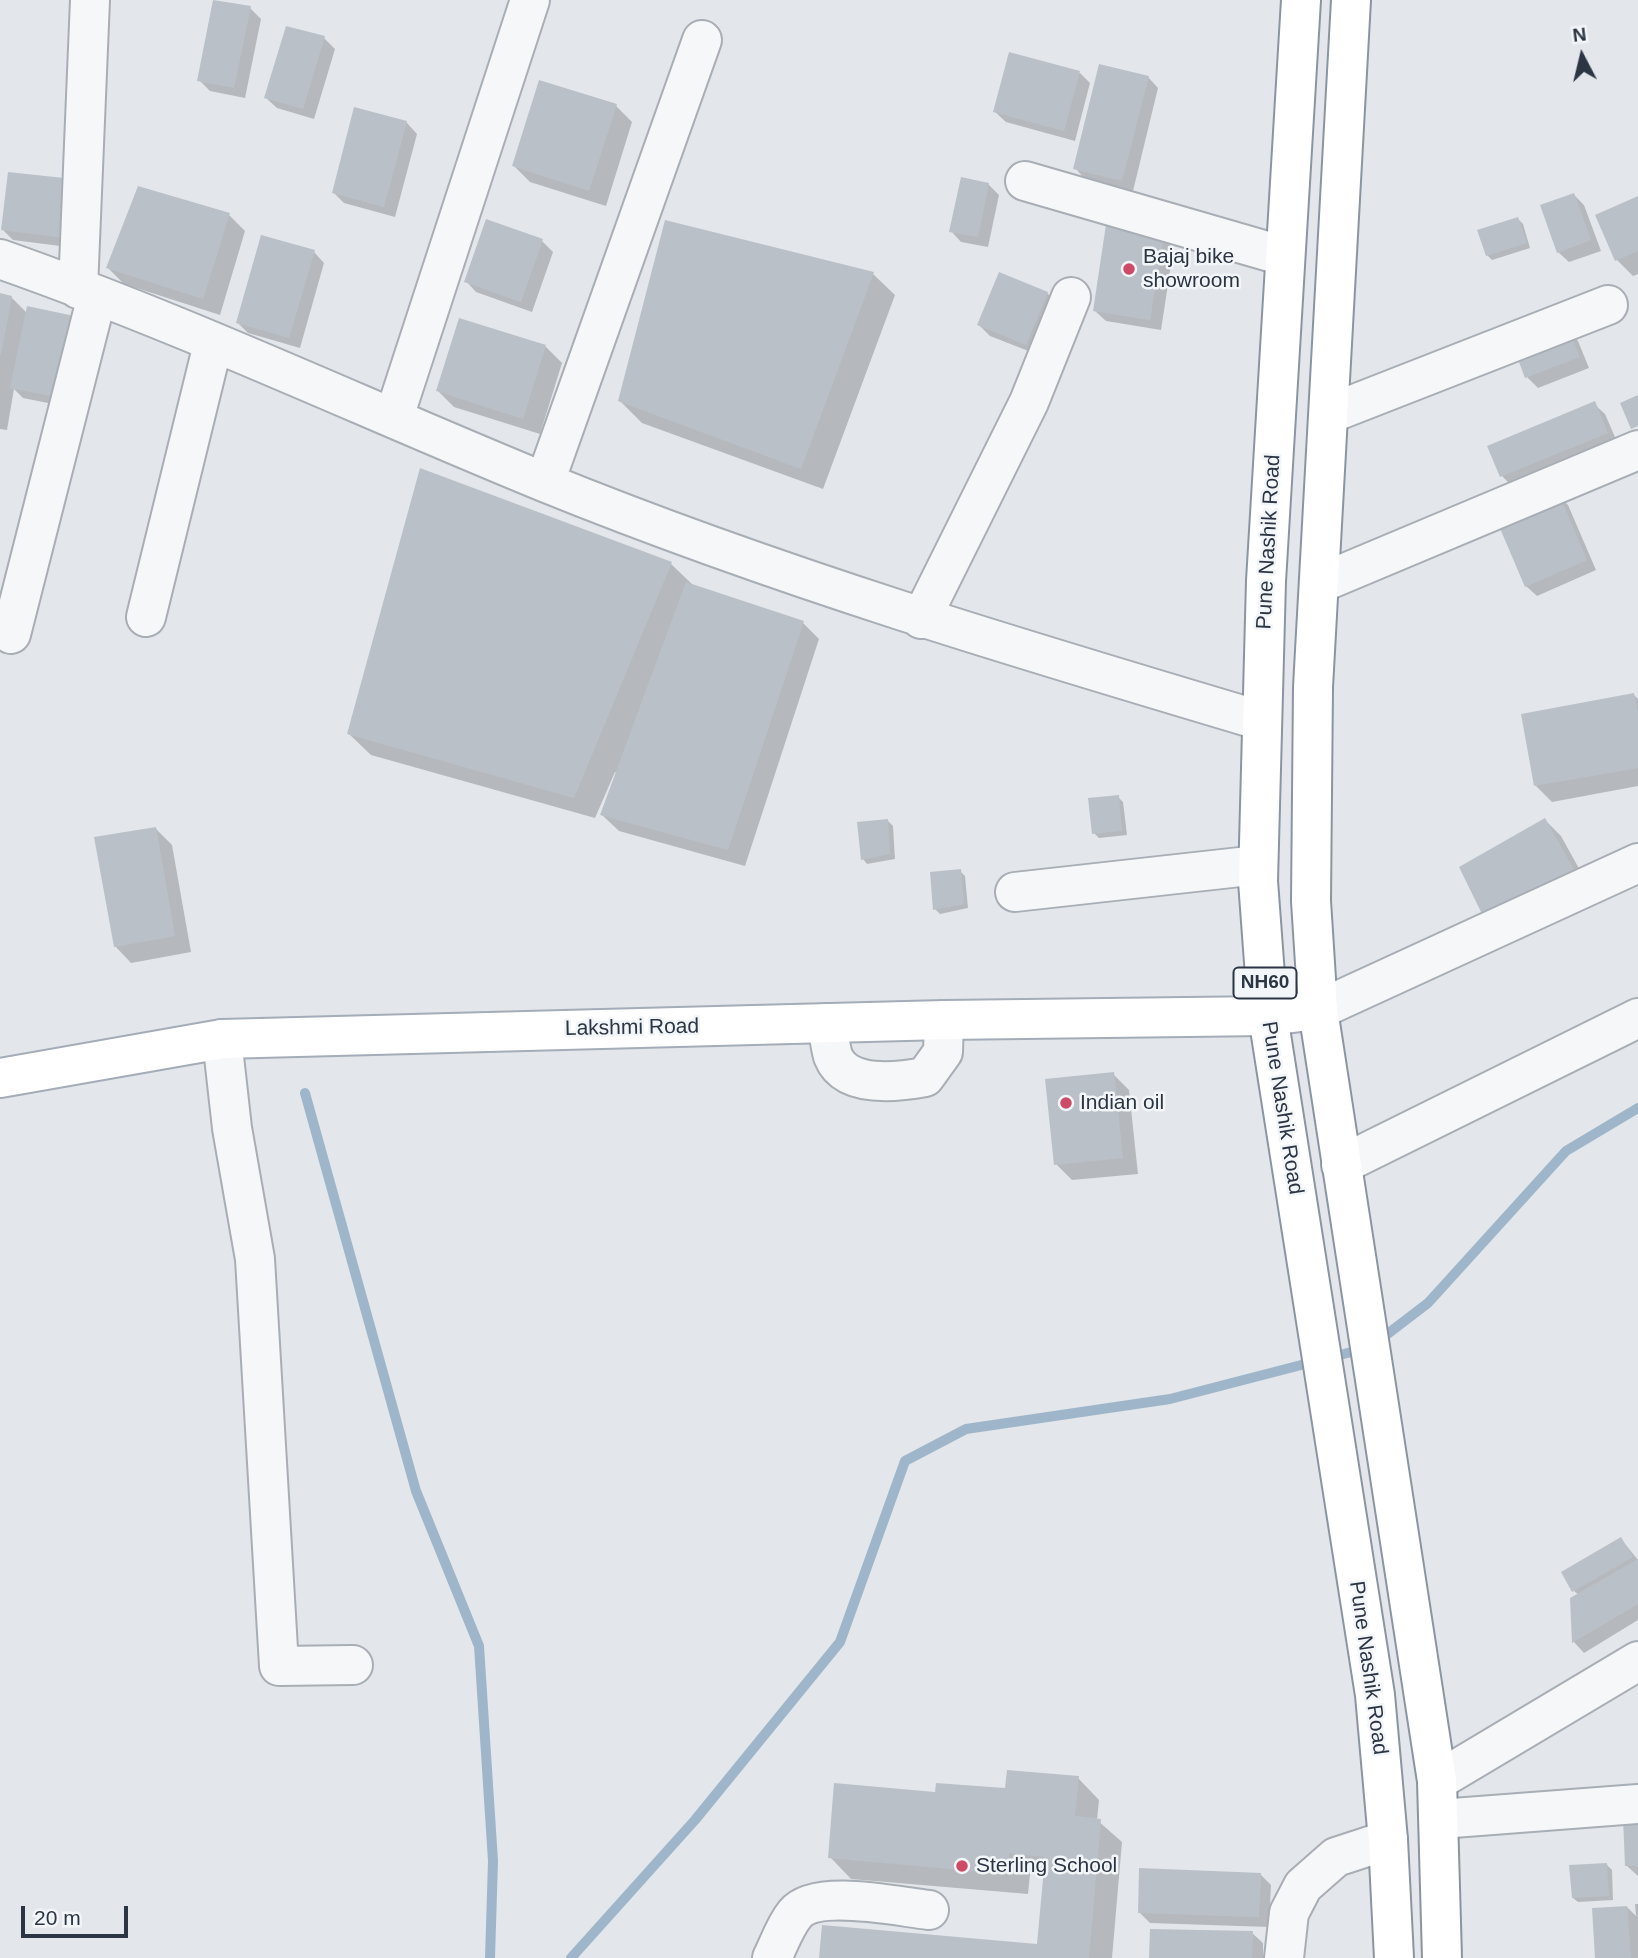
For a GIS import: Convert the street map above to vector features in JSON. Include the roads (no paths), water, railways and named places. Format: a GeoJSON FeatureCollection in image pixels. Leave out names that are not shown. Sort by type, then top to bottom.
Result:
{"type":"FeatureCollection","features":[{"type":"Feature","properties":{"kind":"main road","name":"Pune Nashik Road"},"geometry":{"type":"LineString","coordinates":[[1301,0],[1284,256],[1262,721],[1258,864],[1268,1016],[1375,1695],[1388,1840],[1394,1958]]}},
{"type":"Feature","properties":{"kind":"main road","name":"NH60"},"geometry":{"type":"LineString","coordinates":[[1351,0],[1310,802],[1318,1010],[1437,1781],[1443,1958]]}},
{"type":"Feature","properties":{"kind":"main road","name":"Lakshmi Road"},"geometry":{"type":"LineString","coordinates":[[0,1078],[222,1038],[944,1020],[1268,1016],[1318,1010]]}},
{"type":"Feature","properties":{"kind":"street"},"geometry":{"type":"LineString","coordinates":[[11,634],[87,292],[90,0]]}},
{"type":"Feature","properties":{"kind":"street"},"geometry":{"type":"LineString","coordinates":[[394,416],[530,0]]}},
{"type":"Feature","properties":{"kind":"street"},"geometry":{"type":"LineString","coordinates":[[545,482],[702,40]]}},
{"type":"Feature","properties":{"kind":"street"},"geometry":{"type":"LineString","coordinates":[[1025,181],[1284,256]]}},
{"type":"Feature","properties":{"kind":"street"},"geometry":{"type":"LineString","coordinates":[[0,259],[394,416],[545,482],[757,562],[921,619],[1262,721]]}},
{"type":"Feature","properties":{"kind":"street"},"geometry":{"type":"LineString","coordinates":[[921,619],[1029,402],[1071,297]]}},
{"type":"Feature","properties":{"kind":"street"},"geometry":{"type":"LineString","coordinates":[[1329,414],[1608,305]]}},
{"type":"Feature","properties":{"kind":"street"},"geometry":{"type":"LineString","coordinates":[[146,617],[213,344]]}},
{"type":"Feature","properties":{"kind":"street"},"geometry":{"type":"LineString","coordinates":[[1321,583],[1638,450]]}},
{"type":"Feature","properties":{"kind":"street"},"geometry":{"type":"LineString","coordinates":[[1318,1010],[1638,863]]}},
{"type":"Feature","properties":{"kind":"street"},"geometry":{"type":"LineString","coordinates":[[1015,892],[1258,864]]}},
{"type":"Feature","properties":{"kind":"street"},"geometry":{"type":"LineString","coordinates":[[1341,1164],[1638,1018]]}},
{"type":"Feature","properties":{"kind":"street"},"geometry":{"type":"LineString","coordinates":[[827,1023],[834,1058],[846,1072],[872,1082],[925,1077],[943,1052],[944,1020]]}},
{"type":"Feature","properties":{"kind":"street"},"geometry":{"type":"LineString","coordinates":[[222,1038],[232,1128],[256,1259],[279,1666],[352,1665]]}},
{"type":"Feature","properties":{"kind":"street"},"geometry":{"type":"LineString","coordinates":[[1437,1781],[1638,1661]]}},
{"type":"Feature","properties":{"kind":"street"},"geometry":{"type":"LineString","coordinates":[[1440,1819],[1638,1804]]}},
{"type":"Feature","properties":{"kind":"street"},"geometry":{"type":"LineString","coordinates":[[1284,1958],[1289,1913],[1303,1886],[1336,1857],[1388,1840]]}},
{"type":"Feature","properties":{"kind":"street"},"geometry":{"type":"LineString","coordinates":[[772,1958],[796,1912],[816,1902],[839,1900],[929,1910]]}},
{"type":"Feature","properties":{"kind":"waterway"},"geometry":{"type":"LineString","coordinates":[[305,1093],[416,1491],[479,1646],[493,1861],[490,1958]]}},
{"type":"Feature","properties":{"kind":"waterway"},"geometry":{"type":"LineString","coordinates":[[1377,1342],[1428,1303],[1566,1151],[1638,1108]]}},
{"type":"Feature","properties":{"kind":"waterway"},"geometry":{"type":"LineString","coordinates":[[571,1958],[695,1820],[840,1642],[905,1461],[966,1429],[1170,1399],[1363,1349]]}},
{"type":"Feature","properties":{"kind":"place","name":"Bajaj bike showroom"},"geometry":{"type":"Point","coordinates":[1129,269]}},
{"type":"Feature","properties":{"kind":"place","name":"Indian oil"},"geometry":{"type":"Point","coordinates":[1066,1103]}},
{"type":"Feature","properties":{"kind":"place","name":"Sterling School"},"geometry":{"type":"Point","coordinates":[962,1866]}}]}
